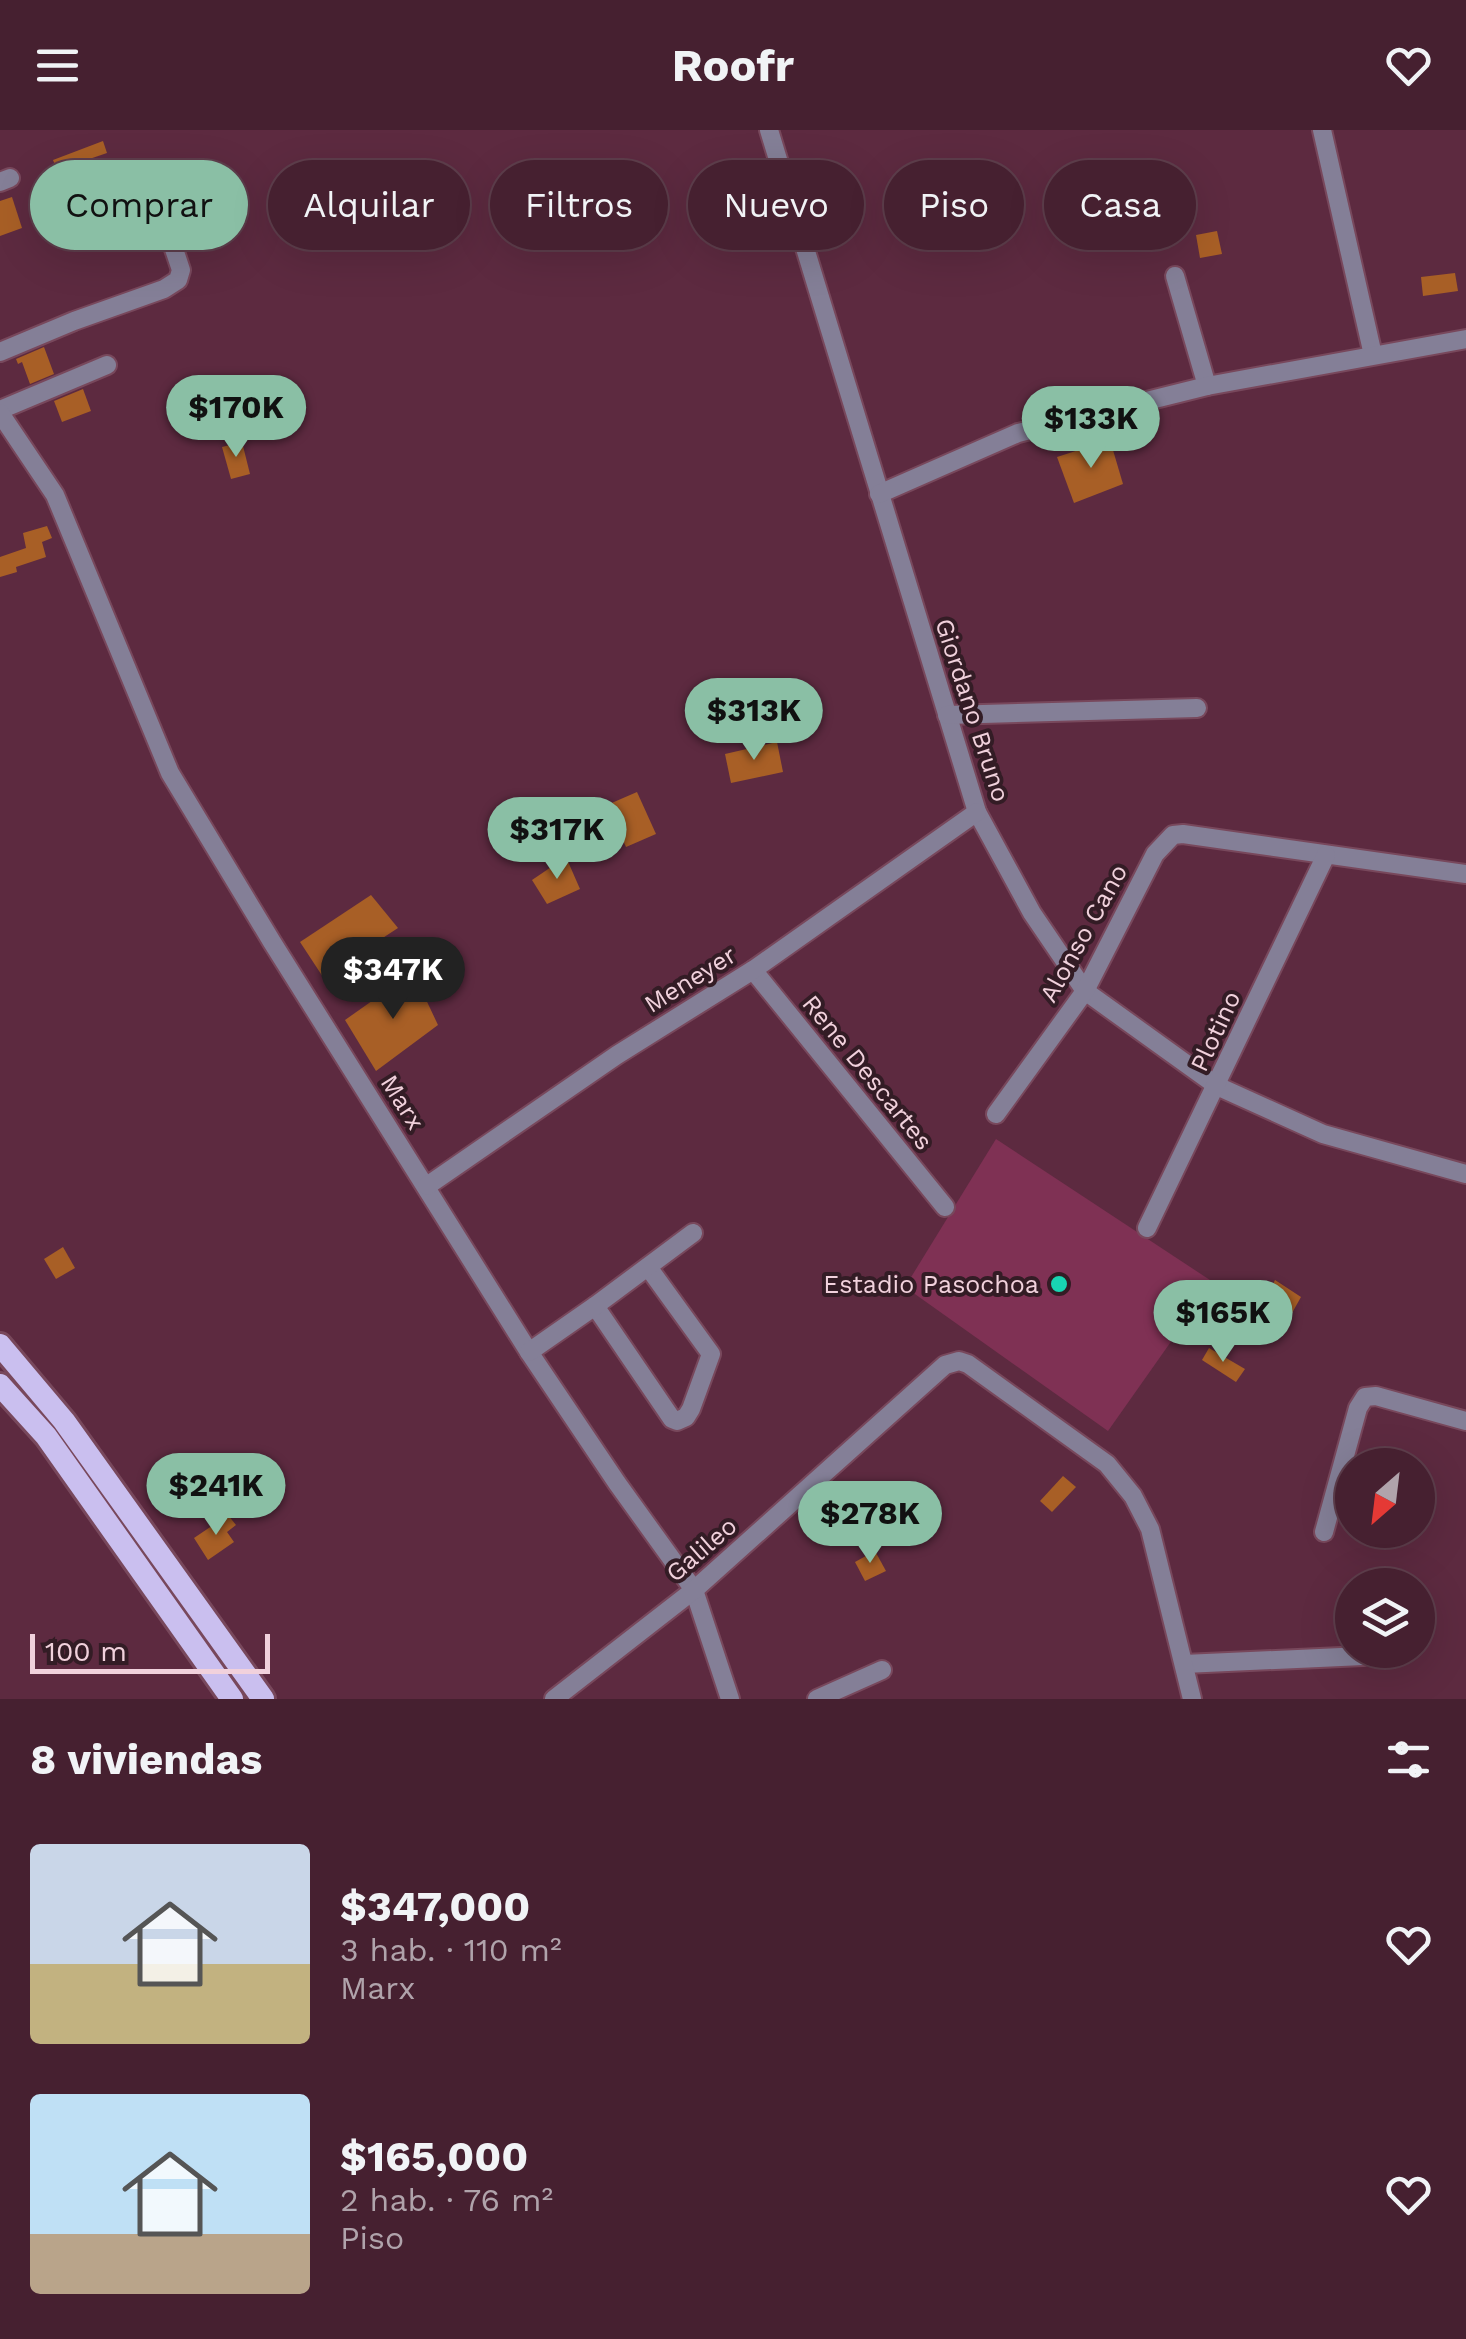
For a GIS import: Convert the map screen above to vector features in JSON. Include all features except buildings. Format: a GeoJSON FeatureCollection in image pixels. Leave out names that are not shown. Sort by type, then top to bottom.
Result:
{"type":"FeatureCollection","features":[{"type":"Feature","properties":{"kind":"main road"},"geometry":{"type":"LineString","coordinates":[[0,1345],[232,1699]]}},
{"type":"Feature","properties":{"kind":"main road"},"geometry":{"type":"LineString","coordinates":[[0,1385],[55,1429],[221,1638],[264,1699]]}},
{"type":"Feature","properties":{"kind":"main road"},"geometry":{"type":"LineString","coordinates":[[199,1653],[221,1638]]}},
{"type":"Feature","properties":{"kind":"street","name":"Giordano Bruno"},"geometry":{"type":"LineString","coordinates":[[769,130],[977,812],[1032,913],[1085,992],[1217,1086],[1323,1134],[1466,1174]]}},
{"type":"Feature","properties":{"kind":"street"},"geometry":{"type":"LineString","coordinates":[[1322,130],[1374,355]]}},
{"type":"Feature","properties":{"kind":"street"},"geometry":{"type":"LineString","coordinates":[[0,352],[164,289],[178,280],[181,270],[174,250]]}},
{"type":"Feature","properties":{"kind":"street"},"geometry":{"type":"LineString","coordinates":[[1175,276],[1207,386]]}},
{"type":"Feature","properties":{"kind":"street"},"geometry":{"type":"LineString","coordinates":[[880,494],[1018,433],[1207,386],[1466,338]]}},
{"type":"Feature","properties":{"kind":"street"},"geometry":{"type":"LineString","coordinates":[[0,412],[106,365]]}},
{"type":"Feature","properties":{"kind":"street","name":"Marx"},"geometry":{"type":"LineString","coordinates":[[0,412],[55,495],[170,773],[529,1352],[694,1590],[730,1699]]}},
{"type":"Feature","properties":{"kind":"street"},"geometry":{"type":"LineString","coordinates":[[947,715],[1197,708]]}},
{"type":"Feature","properties":{"kind":"street","name":"Meneyer"},"geometry":{"type":"LineString","coordinates":[[427,1186],[616,1055],[752,970],[977,812]]}},
{"type":"Feature","properties":{"kind":"street","name":"Alonso Cano"},"geometry":{"type":"LineString","coordinates":[[996,1114],[1085,992],[1155,854],[1174,835],[1326,854]]}},
{"type":"Feature","properties":{"kind":"street"},"geometry":{"type":"LineString","coordinates":[[1326,854],[1466,874]]}},
{"type":"Feature","properties":{"kind":"street","name":"Plotino"},"geometry":{"type":"LineString","coordinates":[[1148,1228],[1326,854]]}},
{"type":"Feature","properties":{"kind":"street","name":"Rene Descartes"},"geometry":{"type":"LineString","coordinates":[[752,970],[945,1206]]}},
{"type":"Feature","properties":{"kind":"street"},"geometry":{"type":"LineString","coordinates":[[529,1352],[693,1233]]}},
{"type":"Feature","properties":{"kind":"street"},"geometry":{"type":"LineString","coordinates":[[596,1306],[672,1419],[686,1417],[710,1354],[648,1267]]}},
{"type":"Feature","properties":{"kind":"street","name":"Galileo"},"geometry":{"type":"LineString","coordinates":[[554,1699],[694,1590],[946,1365],[958,1362],[968,1364],[1107,1464],[1133,1496],[1150,1529],[1184,1664]]}},
{"type":"Feature","properties":{"kind":"street"},"geometry":{"type":"LineString","coordinates":[[1324,1532],[1358,1408],[1365,1397],[1376,1396],[1466,1421]]}},
{"type":"Feature","properties":{"kind":"street"},"geometry":{"type":"LineString","coordinates":[[1192,1699],[1184,1664],[1335,1657]]}},
{"type":"Feature","properties":{"kind":"street"},"geometry":{"type":"LineString","coordinates":[[817,1699],[882,1670]]}},
{"type":"Feature","properties":{"kind":"shaded area","name":"Estadio Pasochoa"},"geometry":{"type":"Polygon","coordinates":[[[996,1139],[1213,1282],[1108,1431],[905,1287],[996,1139]]]}},
{"type":"Feature","properties":{"kind":"place","name":"Estadio Pasochoa"},"geometry":{"type":"Point","coordinates":[1059,1284]}}]}
